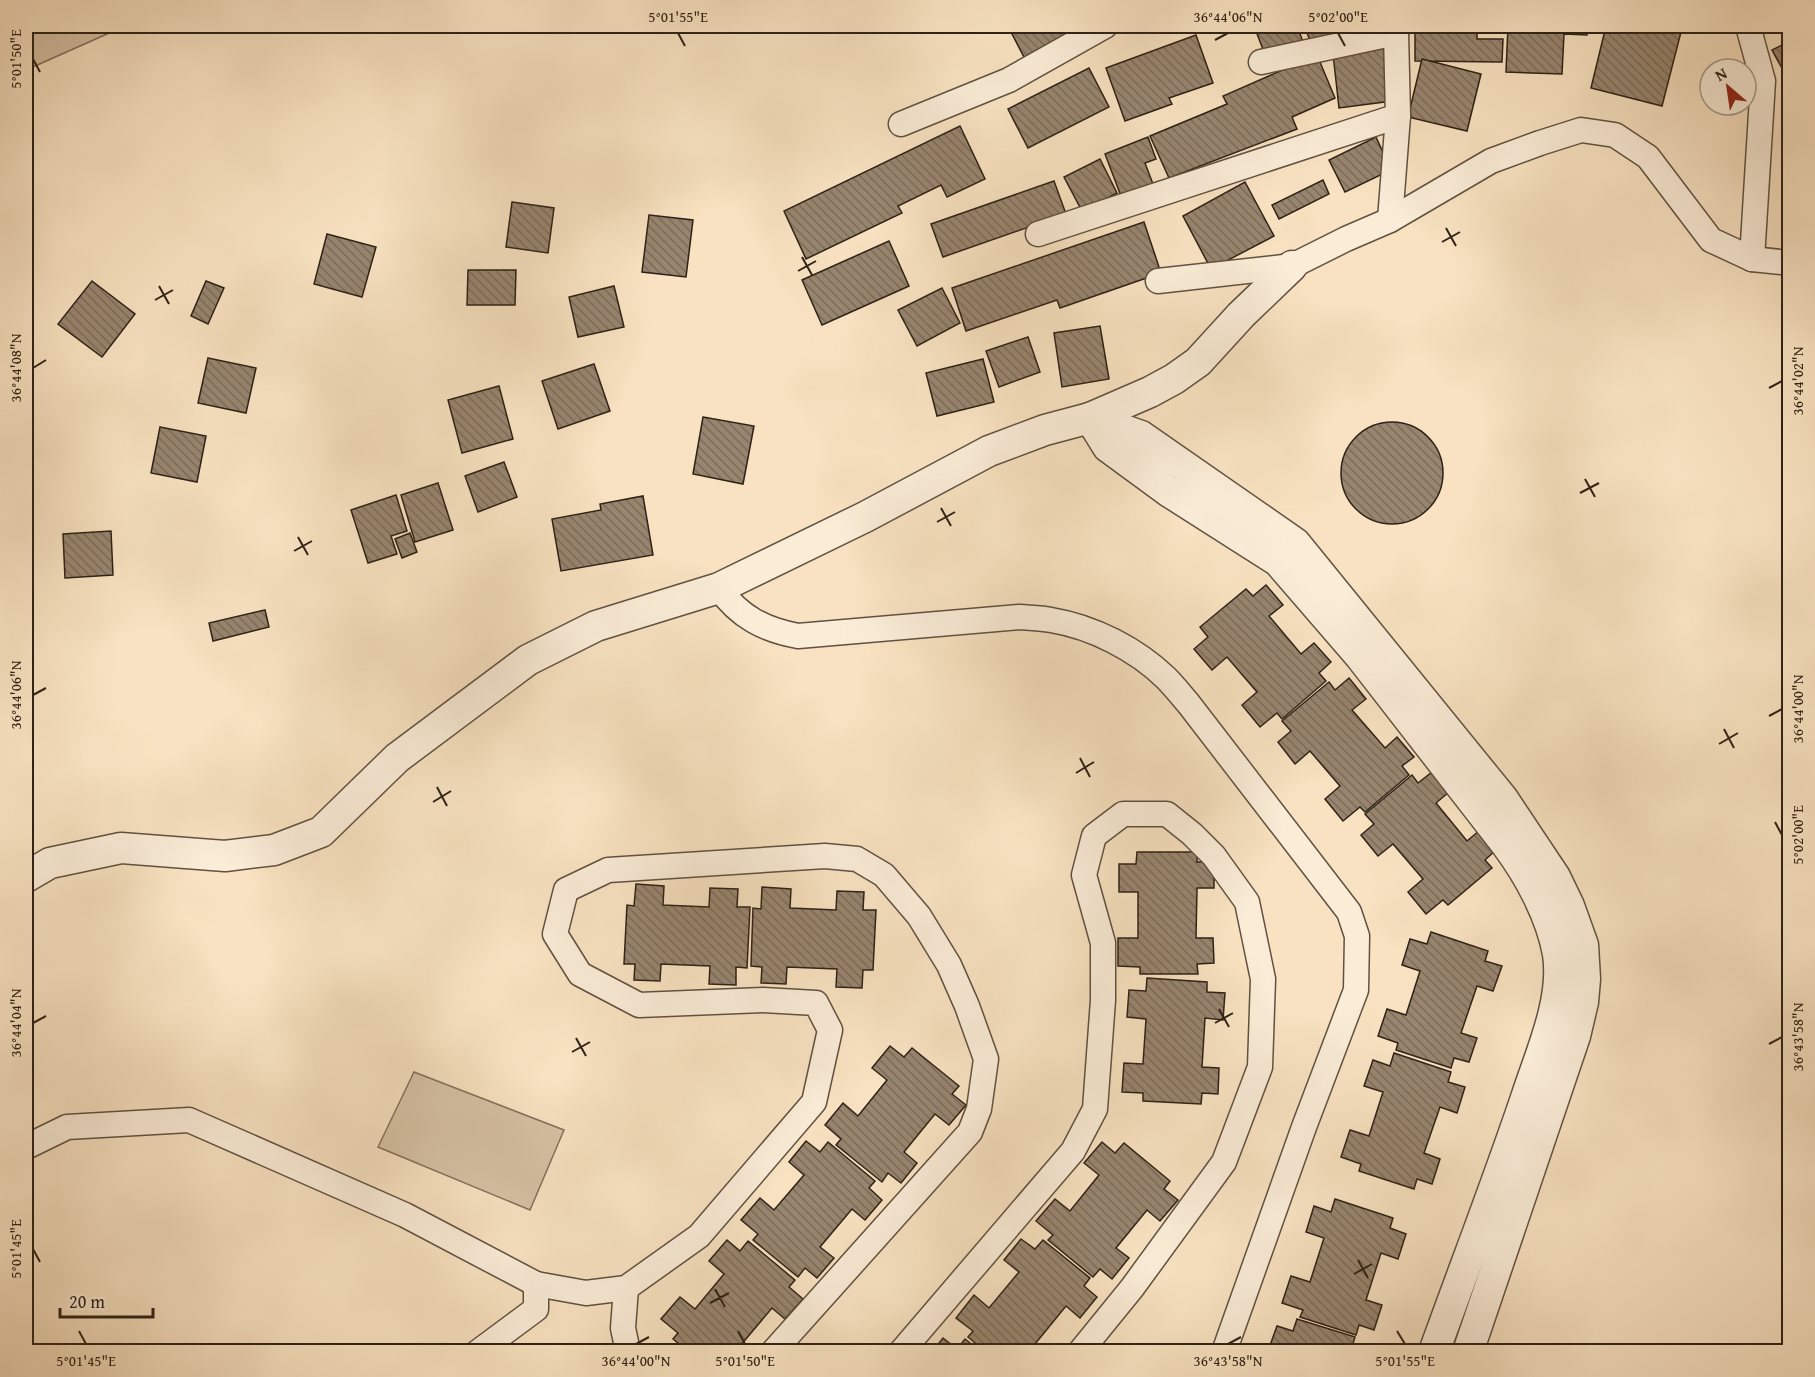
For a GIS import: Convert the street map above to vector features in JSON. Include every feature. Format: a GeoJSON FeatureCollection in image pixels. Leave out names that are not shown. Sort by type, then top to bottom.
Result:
{"type":"FeatureCollection","features":[{"type":"Feature","properties":{"kind":"street"},"geometry":{"type":"LineString","coordinates":[[901,124],[1009,80],[1105,26]]}},
{"type":"Feature","properties":{"kind":"street"},"geometry":{"type":"LineString","coordinates":[[1748,26],[1763,81],[1752,259]]}},
{"type":"Feature","properties":{"kind":"street"},"geometry":{"type":"LineString","coordinates":[[1261,62],[1397,29],[1398,116],[1390,220]]}},
{"type":"Feature","properties":{"kind":"street"},"geometry":{"type":"LineString","coordinates":[[1038,234],[1398,116]]}},
{"type":"Feature","properties":{"kind":"street"},"geometry":{"type":"LineString","coordinates":[[26,877],[50,863],[121,848],[225,856],[274,850],[321,832],[397,758],[528,660],[596,626],[719,588],[854,523],[989,451],[1045,430],[1090,418],[1174,380],[1198,362],[1241,315],[1292,266],[1390,220],[1491,161],[1540,143],[1581,130],[1615,135],[1648,157],[1711,240],[1752,259],[1790,263]]}},
{"type":"Feature","properties":{"kind":"street"},"geometry":{"type":"LineString","coordinates":[[1158,281],[1292,266]]}},
{"type":"Feature","properties":{"kind":"street"},"geometry":{"type":"LineString","coordinates":[[1090,418],[1108,447],[1168,491],[1278,561],[1360,656],[1506,844],[1522,869],[1550,924],[1558,955],[1558,986],[1553,1017],[1517,1125],[1434,1352]]}},
{"type":"Feature","properties":{"kind":"street"},"geometry":{"type":"LineString","coordinates":[[1090,418],[1141,436],[1295,543],[1503,799],[1555,877],[1569,906],[1583,945],[1586,979],[1583,1002],[1575,1036],[1468,1352]]}},
{"type":"Feature","properties":{"kind":"street"},"geometry":{"type":"LineString","coordinates":[[719,588],[728,601],[742,614],[759,625],[798,636],[1019,616],[1052,620],[1083,628],[1113,640],[1166,678],[1188,703],[1349,912],[1357,936],[1356,990],[1304,1127],[1224,1352]]}},
{"type":"Feature","properties":{"kind":"street"},"geometry":{"type":"LineString","coordinates":[[901,1352],[1073,1151],[1095,1109],[1104,943],[1084,875],[1094,836],[1123,814],[1167,814],[1214,856],[1246,902],[1263,979],[1260,1067],[1224,1162],[1132,1288],[1080,1352]]}},
{"type":"Feature","properties":{"kind":"street"},"geometry":{"type":"LineString","coordinates":[[26,1147],[68,1127],[189,1120],[405,1215],[536,1284],[586,1293],[626,1288],[699,1236],[814,1102],[830,1030],[816,1003],[763,1000],[639,1005],[629,1000],[580,974],[555,934],[566,890],[608,870],[825,856],[857,859],[884,875],[919,916],[949,966],[967,1006],[986,1059],[979,1109],[970,1132],[773,1352]]}},
{"type":"Feature","properties":{"kind":"street"},"geometry":{"type":"LineString","coordinates":[[478,1352],[536,1309],[536,1284]]}},
{"type":"Feature","properties":{"kind":"street"},"geometry":{"type":"LineString","coordinates":[[626,1288],[623,1328],[628,1352]]}},
{"type":"Feature","properties":{"kind":"shaded area"},"geometry":{"type":"Polygon","coordinates":[[[26,26],[125,26],[26,70],[26,26]]]}},
{"type":"Feature","properties":{"kind":"shaded area"},"geometry":{"type":"Polygon","coordinates":[[[414,1072],[564,1130],[530,1210],[378,1147],[414,1072]]]}},
{"type":"Feature","properties":{"kind":"building"},"geometry":{"type":"Polygon","coordinates":[[[1008,26],[1064,26],[1073,44],[1028,65],[1008,26]]]}},
{"type":"Feature","properties":{"kind":"building"},"geometry":{"type":"Polygon","coordinates":[[[1254,26],[1297,26],[1305,47],[1266,57],[1254,26]]]}},
{"type":"Feature","properties":{"kind":"building"},"geometry":{"type":"Polygon","coordinates":[[[1304,26],[1391,26],[1313,47],[1304,26]]]}},
{"type":"Feature","properties":{"kind":"building"},"geometry":{"type":"Polygon","coordinates":[[[1415,26],[1477,26],[1477,39],[1503,39],[1502,62],[1415,61],[1415,26]]]}},
{"type":"Feature","properties":{"kind":"building"},"geometry":{"type":"Polygon","coordinates":[[[1508,26],[1587,26],[1587,35],[1564,34],[1562,74],[1506,72],[1508,26]]]}},
{"type":"Feature","properties":{"kind":"building"},"geometry":{"type":"Polygon","coordinates":[[[1606,26],[1682,28],[1662,106],[1591,88],[1606,26]]]}},
{"type":"Feature","properties":{"kind":"building"},"geometry":{"type":"Polygon","coordinates":[[[1196,35],[1213,83],[1169,98],[1172,104],[1125,121],[1106,68],[1196,35]]]}},
{"type":"Feature","properties":{"kind":"building"},"geometry":{"type":"Polygon","coordinates":[[[1790,41],[1790,83],[1772,50],[1790,41]]]}},
{"type":"Feature","properties":{"kind":"building"},"geometry":{"type":"Polygon","coordinates":[[[1386,47],[1392,101],[1339,108],[1333,54],[1386,47]]]}},
{"type":"Feature","properties":{"kind":"building"},"geometry":{"type":"Polygon","coordinates":[[[1317,55],[1335,98],[1292,117],[1297,129],[1169,178],[1150,136],[1227,104],[1223,96],[1317,55]]]}},
{"type":"Feature","properties":{"kind":"building"},"geometry":{"type":"Polygon","coordinates":[[[1422,59],[1481,74],[1467,131],[1408,117],[1422,59]]]}},
{"type":"Feature","properties":{"kind":"building"},"geometry":{"type":"Polygon","coordinates":[[[1089,68],[1109,107],[1028,148],[1008,109],[1089,68]]]}},
{"type":"Feature","properties":{"kind":"building"},"geometry":{"type":"Polygon","coordinates":[[[960,126],[985,179],[947,197],[941,185],[898,206],[902,213],[806,259],[784,211],[960,126]]]}},
{"type":"Feature","properties":{"kind":"building"},"geometry":{"type":"Polygon","coordinates":[[[1148,137],[1156,159],[1145,163],[1153,184],[1121,196],[1105,154],[1148,137]]]}},
{"type":"Feature","properties":{"kind":"building"},"geometry":{"type":"Polygon","coordinates":[[[1376,137],[1391,170],[1345,192],[1329,160],[1376,137]]]}},
{"type":"Feature","properties":{"kind":"building"},"geometry":{"type":"Polygon","coordinates":[[[1100,159],[1117,193],[1082,211],[1064,177],[1100,159]]]}},
{"type":"Feature","properties":{"kind":"building"},"geometry":{"type":"Polygon","coordinates":[[[1323,180],[1329,194],[1279,219],[1272,205],[1323,180]]]}},
{"type":"Feature","properties":{"kind":"building"},"geometry":{"type":"Polygon","coordinates":[[[1054,181],[1066,214],[943,257],[931,224],[1054,181]]]}},
{"type":"Feature","properties":{"kind":"building"},"geometry":{"type":"Polygon","coordinates":[[[1245,182],[1274,236],[1211,269],[1183,216],[1245,182]]]}},
{"type":"Feature","properties":{"kind":"building"},"geometry":{"type":"Polygon","coordinates":[[[512,202],[554,208],[548,253],[506,247],[512,202]]]}},
{"type":"Feature","properties":{"kind":"building"},"geometry":{"type":"Polygon","coordinates":[[[649,215],[693,220],[686,277],[642,272],[649,215]]]}},
{"type":"Feature","properties":{"kind":"building"},"geometry":{"type":"Polygon","coordinates":[[[1144,222],[1161,273],[1060,308],[1057,300],[966,331],[952,288],[1144,222]]]}},
{"type":"Feature","properties":{"kind":"building"},"geometry":{"type":"Polygon","coordinates":[[[327,234],[376,247],[362,297],[314,284],[327,234]]]}},
{"type":"Feature","properties":{"kind":"building"},"geometry":{"type":"Polygon","coordinates":[[[889,241],[909,286],[822,325],[802,280],[889,241]]]}},
{"type":"Feature","properties":{"kind":"building"},"geometry":{"type":"Polygon","coordinates":[[[468,270],[516,270],[515,305],[467,305],[468,270]]]}},
{"type":"Feature","properties":{"kind":"building"},"geometry":{"type":"Polygon","coordinates":[[[92,281],[135,314],[102,357],[58,324],[92,281]]]}},
{"type":"Feature","properties":{"kind":"building"},"geometry":{"type":"Polygon","coordinates":[[[206,281],[224,288],[208,324],[191,316],[206,281]]]}},
{"type":"Feature","properties":{"kind":"building"},"geometry":{"type":"Polygon","coordinates":[[[614,286],[624,327],[578,337],[569,297],[614,286]]]}},
{"type":"Feature","properties":{"kind":"building"},"geometry":{"type":"Polygon","coordinates":[[[942,288],[960,323],[917,346],[898,310],[942,288]]]}},
{"type":"Feature","properties":{"kind":"building"},"geometry":{"type":"Polygon","coordinates":[[[1100,326],[1109,379],[1062,387],[1054,333],[1100,326]]]}},
{"type":"Feature","properties":{"kind":"building"},"geometry":{"type":"Polygon","coordinates":[[[1028,337],[1040,372],[999,387],[986,351],[1028,337]]]}},
{"type":"Feature","properties":{"kind":"building"},"geometry":{"type":"Polygon","coordinates":[[[208,358],[256,368],[246,413],[198,403],[208,358]]]}},
{"type":"Feature","properties":{"kind":"building"},"geometry":{"type":"Polygon","coordinates":[[[983,359],[994,402],[937,416],[926,373],[983,359]]]}},
{"type":"Feature","properties":{"kind":"building"},"geometry":{"type":"Polygon","coordinates":[[[594,364],[610,411],[558,429],[542,381],[594,364]]]}},
{"type":"Feature","properties":{"kind":"building"},"geometry":{"type":"Polygon","coordinates":[[[499,386],[513,439],[462,453],[448,400],[499,386]]]}},
{"type":"Feature","properties":{"kind":"building"},"geometry":{"type":"Polygon","coordinates":[[[703,417],[754,426],[743,484],[693,474],[703,417]]]}},
{"type":"Feature","properties":{"kind":"building"},"geometry":{"type":"Polygon","coordinates":[[[1392,422],[1411,426],[1428,437],[1439,454],[1443,473],[1439,492],[1428,509],[1411,520],[1392,524],[1373,520],[1356,509],[1345,492],[1341,473],[1345,454],[1356,437],[1373,426],[1392,422]]]}},
{"type":"Feature","properties":{"kind":"building"},"geometry":{"type":"Polygon","coordinates":[[[160,427],[206,436],[197,482],[151,473],[160,427]]]}},
{"type":"Feature","properties":{"kind":"building"},"geometry":{"type":"Polygon","coordinates":[[[504,462],[517,497],[478,512],[465,476],[504,462]]]}},
{"type":"Feature","properties":{"kind":"building"},"geometry":{"type":"Polygon","coordinates":[[[438,483],[453,530],[415,542],[401,495],[438,483]]]}},
{"type":"Feature","properties":{"kind":"building"},"geometry":{"type":"Polygon","coordinates":[[[396,495],[407,531],[391,536],[397,554],[368,563],[351,510],[396,495]]]}},
{"type":"Feature","properties":{"kind":"building"},"geometry":{"type":"Polygon","coordinates":[[[643,496],[653,555],[561,571],[552,519],[601,510],[600,504],[643,496]]]}},
{"type":"Feature","properties":{"kind":"building"},"geometry":{"type":"Polygon","coordinates":[[[111,531],[113,575],[65,578],[63,534],[111,531]]]}},
{"type":"Feature","properties":{"kind":"building"},"geometry":{"type":"Polygon","coordinates":[[[410,533],[417,552],[402,558],[395,539],[410,533]]]}},
{"type":"Feature","properties":{"kind":"building"},"geometry":{"type":"Polygon","coordinates":[[[1266,585],[1283,605],[1269,616],[1301,654],[1314,643],[1331,662],[1319,673],[1326,681],[1282,719],[1277,713],[1260,727],[1242,705],[1257,692],[1227,657],[1212,670],[1194,649],[1208,637],[1200,627],[1246,589],[1253,596],[1266,585]]]}},
{"type":"Feature","properties":{"kind":"building"},"geometry":{"type":"Polygon","coordinates":[[[265,610],[269,627],[213,641],[209,623],[265,610]]]}},
{"type":"Feature","properties":{"kind":"building"},"geometry":{"type":"Polygon","coordinates":[[[1349,678],[1366,699],[1352,710],[1385,748],[1397,737],[1414,757],[1402,766],[1409,775],[1365,812],[1360,807],[1343,821],[1325,799],[1340,786],[1310,751],[1295,764],[1278,742],[1291,731],[1282,721],[1329,682],[1335,690],[1349,678]]]}},
{"type":"Feature","properties":{"kind":"building"},"geometry":{"type":"Polygon","coordinates":[[[1432,772],[1449,792],[1436,803],[1467,841],[1480,830],[1497,849],[1485,860],[1492,868],[1448,905],[1443,900],[1426,914],[1408,892],[1423,879],[1393,844],[1378,856],[1361,835],[1374,824],[1365,814],[1412,775],[1418,783],[1432,772]]]}},
{"type":"Feature","properties":{"kind":"building"},"geometry":{"type":"Polygon","coordinates":[[[1137,852],[1197,852],[1197,862],[1214,862],[1214,888],[1197,888],[1196,938],[1213,938],[1214,963],[1197,964],[1198,974],[1140,974],[1140,967],[1118,966],[1118,938],[1138,938],[1138,892],[1119,892],[1119,864],[1136,864],[1137,852]]]}},
{"type":"Feature","properties":{"kind":"building"},"geometry":{"type":"Polygon","coordinates":[[[636,884],[664,886],[663,905],[709,907],[710,888],[738,889],[737,907],[750,907],[747,968],[736,967],[736,985],[709,984],[710,966],[661,964],[660,981],[634,980],[635,964],[624,964],[627,905],[634,906],[636,884]]]}},
{"type":"Feature","properties":{"kind":"building"},"geometry":{"type":"Polygon","coordinates":[[[762,887],[791,889],[790,908],[836,910],[837,891],[864,892],[863,910],[876,910],[873,970],[863,970],[862,988],[836,987],[837,969],[787,967],[786,984],[761,983],[762,967],[751,966],[753,908],[761,909],[762,887]]]}},
{"type":"Feature","properties":{"kind":"building"},"geometry":{"type":"Polygon","coordinates":[[[1431,932],[1488,951],[1485,961],[1502,966],[1493,991],[1477,986],[1461,1033],[1477,1038],[1469,1062],[1454,1058],[1451,1068],[1396,1050],[1398,1043],[1378,1036],[1387,1009],[1406,1015],[1420,971],[1402,965],[1410,939],[1427,944],[1431,932]]]}},
{"type":"Feature","properties":{"kind":"building"},"geometry":{"type":"Polygon","coordinates":[[[1147,978],[1207,982],[1207,992],[1225,993],[1223,1020],[1205,1018],[1202,1067],[1219,1068],[1218,1094],[1202,1093],[1201,1104],[1143,1101],[1143,1093],[1122,1092],[1124,1063],[1143,1064],[1146,1019],[1127,1017],[1129,990],[1146,991],[1147,978]]]}},
{"type":"Feature","properties":{"kind":"building"},"geometry":{"type":"Polygon","coordinates":[[[890,1046],[904,1057],[912,1048],[959,1086],[952,1094],[966,1105],[949,1125],[935,1114],[904,1152],[917,1163],[901,1183],[888,1173],[882,1182],[836,1145],[841,1139],[825,1125],[843,1103],[858,1116],[887,1080],[872,1068],[890,1046]]]}},
{"type":"Feature","properties":{"kind":"building"},"geometry":{"type":"Polygon","coordinates":[[[1394,1053],[1451,1072],[1448,1082],[1465,1087],[1457,1113],[1440,1107],[1424,1153],[1440,1159],[1432,1184],[1417,1179],[1414,1189],[1359,1171],[1361,1164],[1341,1157],[1350,1130],[1369,1136],[1383,1092],[1364,1086],[1373,1060],[1390,1066],[1394,1053]]]}},
{"type":"Feature","properties":{"kind":"building"},"geometry":{"type":"Polygon","coordinates":[[[806,1141],[820,1152],[828,1142],[875,1181],[869,1188],[882,1200],[865,1220],[852,1209],[820,1247],[834,1258],[817,1278],[805,1268],[798,1277],[753,1240],[758,1234],[741,1220],[760,1198],[774,1210],[804,1175],[789,1162],[806,1141]]]}},
{"type":"Feature","properties":{"kind":"building"},"geometry":{"type":"Polygon","coordinates":[[[1102,1142],[1115,1153],[1124,1143],[1170,1181],[1164,1189],[1178,1200],[1160,1221],[1147,1210],[1116,1248],[1129,1258],[1112,1279],[1100,1269],[1093,1277],[1048,1240],[1053,1235],[1036,1221],[1055,1199],[1070,1211],[1099,1175],[1084,1163],[1102,1142]]]}},
{"type":"Feature","properties":{"kind":"building"},"geometry":{"type":"Polygon","coordinates":[[[1335,1199],[1393,1218],[1390,1228],[1406,1234],[1398,1259],[1381,1253],[1366,1300],[1382,1305],[1374,1330],[1359,1325],[1356,1335],[1300,1317],[1303,1310],[1282,1303],[1291,1276],[1310,1282],[1324,1238],[1306,1232],[1314,1206],[1331,1212],[1335,1199]]]}},
{"type":"Feature","properties":{"kind":"building"},"geometry":{"type":"Polygon","coordinates":[[[1021,1239],[1035,1249],[1043,1240],[1090,1278],[1084,1286],[1097,1297],[1080,1318],[1066,1306],[1035,1344],[1044,1352],[986,1352],[968,1337],[973,1331],[956,1318],[974,1295],[989,1308],[1019,1272],[1004,1260],[1021,1239]]]}},
{"type":"Feature","properties":{"kind":"building"},"geometry":{"type":"Polygon","coordinates":[[[727,1240],[740,1251],[748,1241],[795,1280],[789,1287],[803,1299],[785,1319],[772,1308],[740,1346],[747,1352],[689,1352],[673,1339],[678,1333],[661,1319],[680,1297],[695,1309],[724,1274],[709,1261],[727,1240]]]}},
{"type":"Feature","properties":{"kind":"building"},"geometry":{"type":"Polygon","coordinates":[[[1297,1319],[1355,1337],[1352,1347],[1365,1352],[1268,1351],[1277,1326],[1293,1331],[1297,1319]]]}},
{"type":"Feature","properties":{"kind":"building"},"geometry":{"type":"Polygon","coordinates":[[[943,1338],[957,1349],[965,1339],[981,1352],[932,1352],[943,1338]]]}}]}
